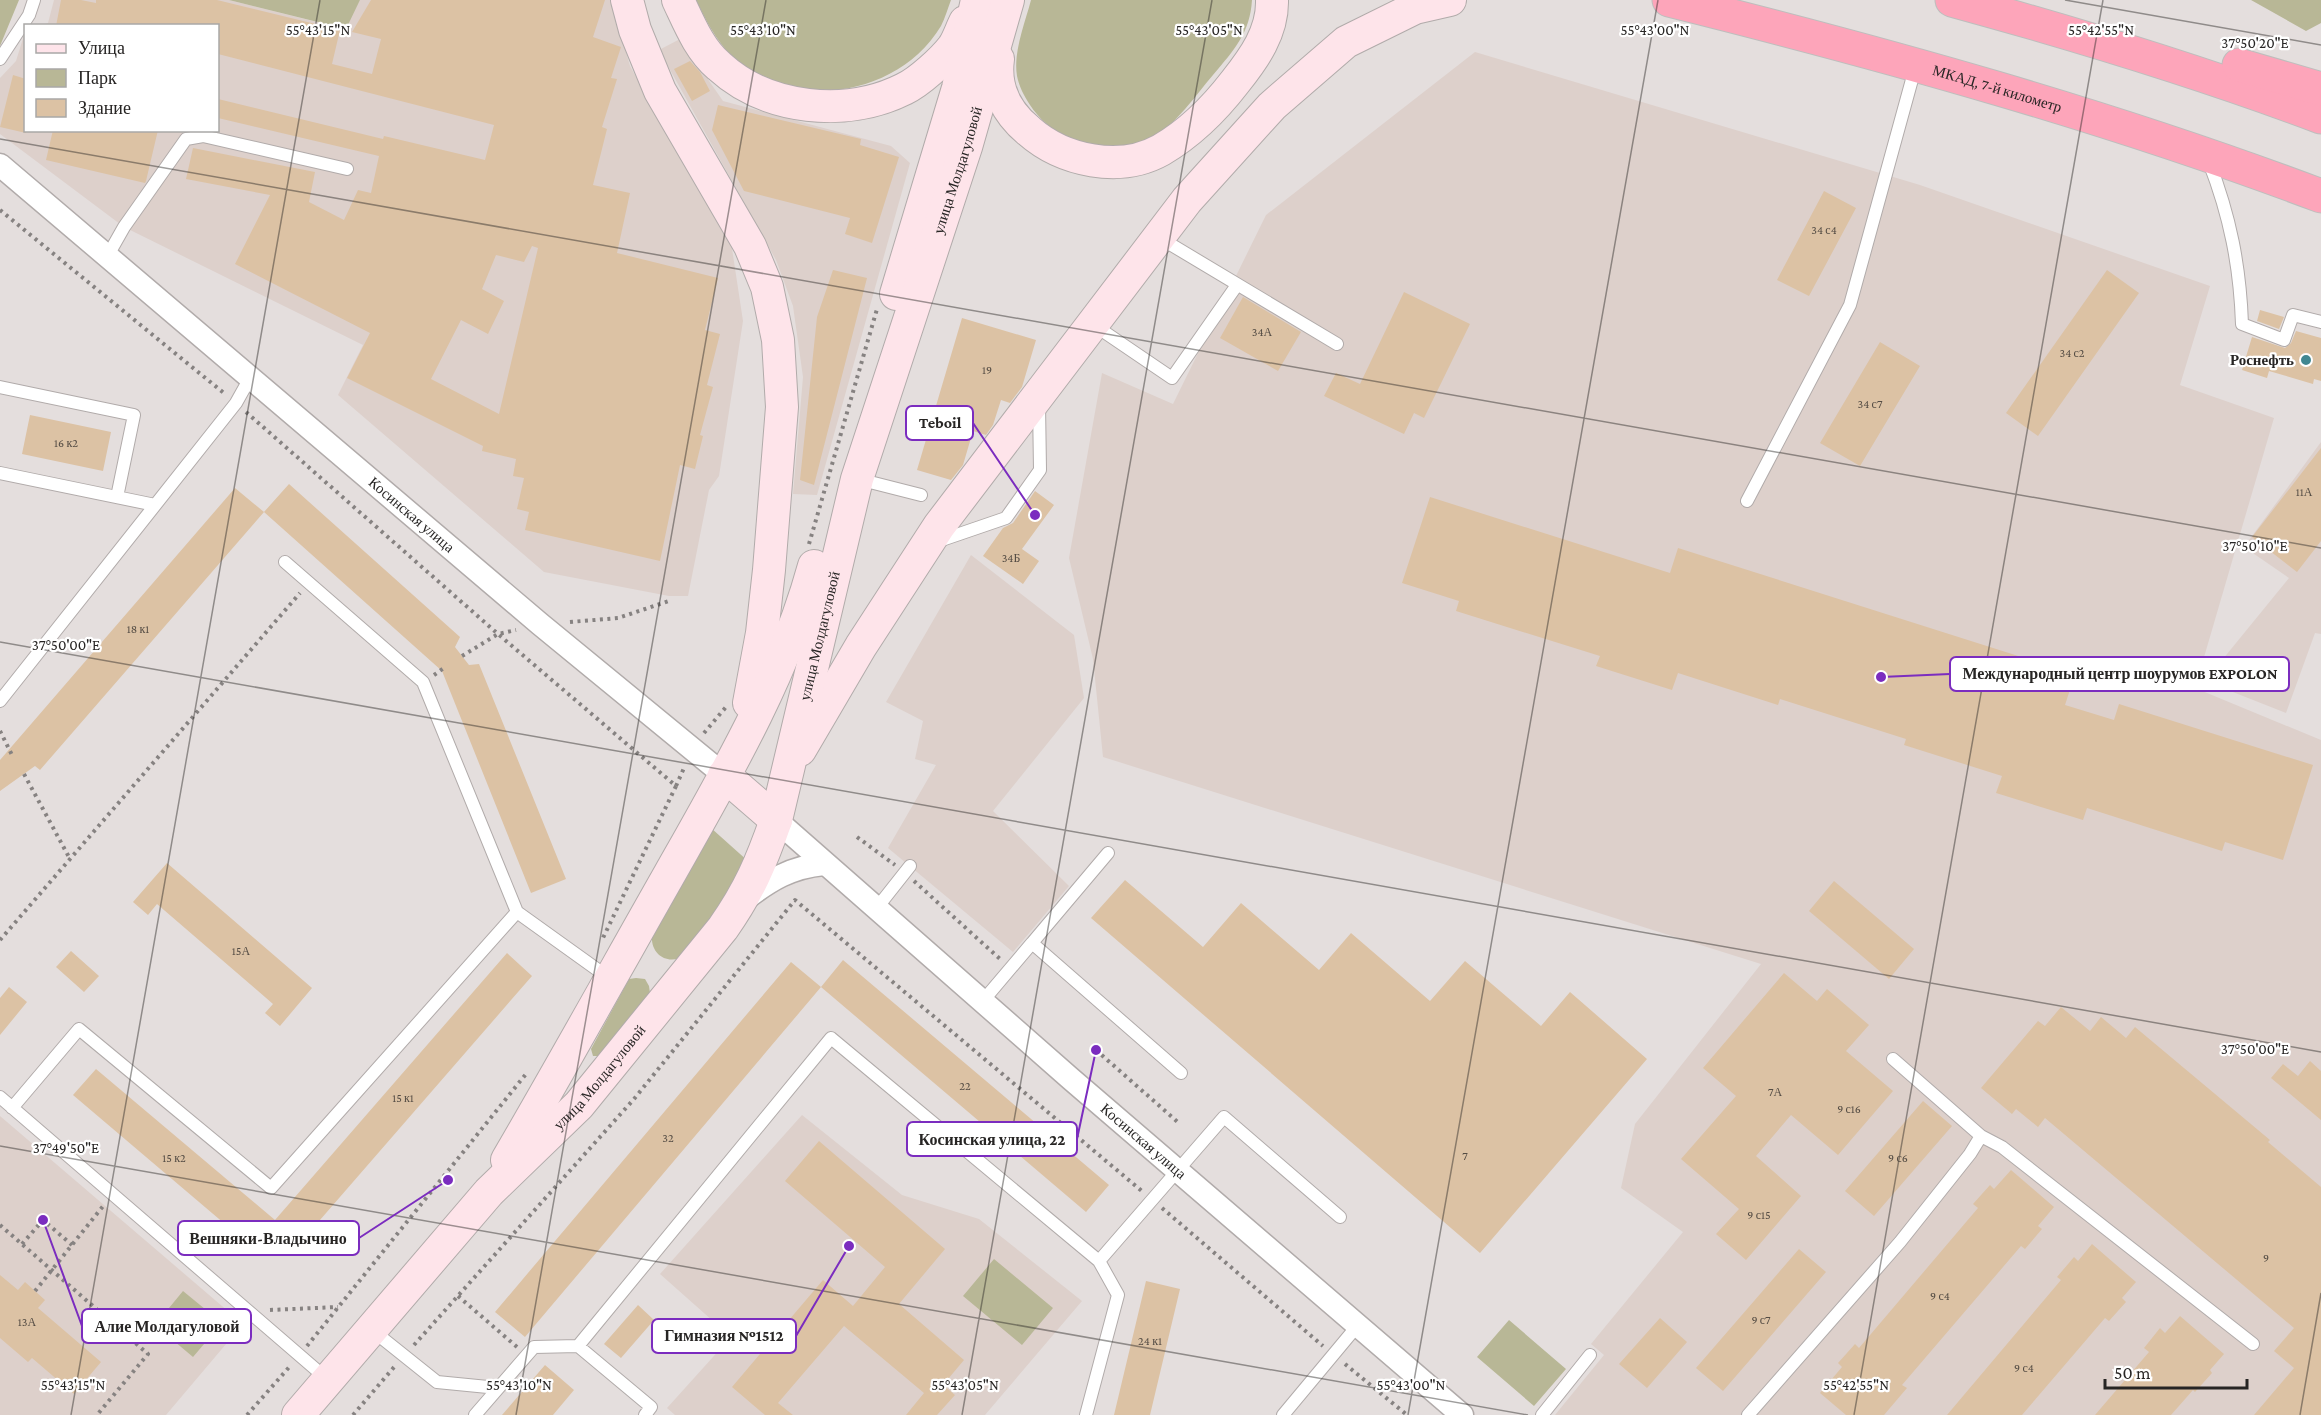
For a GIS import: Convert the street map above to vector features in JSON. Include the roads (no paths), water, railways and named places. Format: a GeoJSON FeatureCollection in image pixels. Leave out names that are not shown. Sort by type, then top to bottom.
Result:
{"type":"FeatureCollection","features":[{"type":"Feature","properties":{"kind":"highway"},"geometry":{"type":"LineString","coordinates":[[1952,0],[2024,20],[2262,95],[2321,117]]}},
{"type":"Feature","properties":{"kind":"highway","name":"МКАД, 7-й километр"},"geometry":{"type":"LineString","coordinates":[[1677,2],[1916,64],[2207,155],[2321,196]]}},
{"type":"Feature","properties":{"kind":"highway"},"geometry":{"type":"LineString","coordinates":[[2024,20],[2175,47],[2321,88]]}},
{"type":"Feature","properties":{"kind":"main road"},"geometry":{"type":"LineString","coordinates":[[627,0],[635,30],[660,91],[767,275],[778,340],[782,407],[762,633],[741,741]]}},
{"type":"Feature","properties":{"kind":"main road"},"geometry":{"type":"LineString","coordinates":[[678,0],[694,34],[717,65],[746,87],[786,102],[830,106],[871,101],[906,89],[933,68],[953,46],[977,0]]}},
{"type":"Feature","properties":{"kind":"main road","name":"улица Молдагуловой"},"geometry":{"type":"LineString","coordinates":[[489,1192],[566,1058],[600,972],[724,775],[779,666],[804,605],[827,519],[958,88],[977,0]]}},
{"type":"Feature","properties":{"kind":"main road"},"geometry":{"type":"LineString","coordinates":[[1006,8],[996,72],[1002,99],[1017,122],[1041,142],[1070,156],[1098,161],[1129,160],[1160,151],[1189,131],[1225,96],[1250,63],[1266,35],[1272,0]]}},
{"type":"Feature","properties":{"kind":"main road"},"geometry":{"type":"LineString","coordinates":[[785,774],[861,646],[926,546],[1187,200],[1272,105],[1346,42],[1415,8],[1450,0]]}},
{"type":"Feature","properties":{"kind":"main road"},"geometry":{"type":"LineString","coordinates":[[1651,0],[1677,2]]}},
{"type":"Feature","properties":{"kind":"main road","name":"улица Молдагуловой"},"geometry":{"type":"LineString","coordinates":[[298,1415],[489,1192],[579,1105],[701,956],[740,903],[760,866],[776,820],[785,774],[857,479],[966,147],[1006,8]]}},
{"type":"Feature","properties":{"kind":"main road","name":"Косинская улица"},"geometry":{"type":"LineString","coordinates":[[724,775],[776,820]]}},
{"type":"Feature","properties":{"kind":"main road"},"geometry":{"type":"LineString","coordinates":[[566,1058],[566,1067],[576,1080],[585,1084],[597,1083]]}},
{"type":"Feature","properties":{"kind":"street","name":"Косинская улица"},"geometry":{"type":"LineString","coordinates":[[0,165],[540,624],[724,775]]}},
{"type":"Feature","properties":{"kind":"street","name":"Косинская улица"},"geometry":{"type":"LineString","coordinates":[[776,820],[982,1002],[1462,1415]]}},
{"type":"Feature","properties":{"kind":"street"},"geometry":{"type":"LineString","coordinates":[[740,903],[767,882],[783,874],[803,867],[824,864]]}},
{"type":"Feature","properties":{"kind":"lane"},"geometry":{"type":"LineString","coordinates":[[0,59],[29,15],[34,0]]}},
{"type":"Feature","properties":{"kind":"lane"},"geometry":{"type":"LineString","coordinates":[[1747,501],[1850,305],[1916,64]]}},
{"type":"Feature","properties":{"kind":"lane"},"geometry":{"type":"LineString","coordinates":[[107,257],[124,227],[186,139],[203,136],[347,169]]}},
{"type":"Feature","properties":{"kind":"lane"},"geometry":{"type":"LineString","coordinates":[[2207,155],[2235,242],[2241,282],[2242,324],[2284,340],[2294,315],[2321,322]]}},
{"type":"Feature","properties":{"kind":"lane"},"geometry":{"type":"LineString","coordinates":[[1158,238],[1337,344]]}},
{"type":"Feature","properties":{"kind":"lane"},"geometry":{"type":"LineString","coordinates":[[1093,324],[1173,378],[1238,285]]}},
{"type":"Feature","properties":{"kind":"lane"},"geometry":{"type":"LineString","coordinates":[[0,701],[236,403],[250,378]]}},
{"type":"Feature","properties":{"kind":"lane"},"geometry":{"type":"LineString","coordinates":[[0,387],[134,415],[117,497]]}},
{"type":"Feature","properties":{"kind":"lane"},"geometry":{"type":"LineString","coordinates":[[926,546],[1006,519],[1040,470],[1039,395]]}},
{"type":"Feature","properties":{"kind":"lane"},"geometry":{"type":"LineString","coordinates":[[0,473],[155,505]]}},
{"type":"Feature","properties":{"kind":"lane"},"geometry":{"type":"LineString","coordinates":[[857,479],[921,495]]}},
{"type":"Feature","properties":{"kind":"lane"},"geometry":{"type":"LineString","coordinates":[[285,562],[423,682],[517,912],[600,972]]}},
{"type":"Feature","properties":{"kind":"lane"},"geometry":{"type":"LineString","coordinates":[[982,1002],[1108,853]]}},
{"type":"Feature","properties":{"kind":"lane"},"geometry":{"type":"LineString","coordinates":[[876,909],[908,870]]}},
{"type":"Feature","properties":{"kind":"lane"},"geometry":{"type":"LineString","coordinates":[[12,1108],[79,1029],[271,1188],[517,912]]}},
{"type":"Feature","properties":{"kind":"lane"},"geometry":{"type":"LineString","coordinates":[[1032,943],[1181,1073]]}},
{"type":"Feature","properties":{"kind":"lane"},"geometry":{"type":"LineString","coordinates":[[578,1346],[831,1038],[1099,1261],[1118,1295],[1086,1415]]}},
{"type":"Feature","properties":{"kind":"lane"},"geometry":{"type":"LineString","coordinates":[[1893,1059],[1981,1136],[2009,1152],[2253,1344]]}},
{"type":"Feature","properties":{"kind":"lane"},"geometry":{"type":"LineString","coordinates":[[0,1097],[328,1380]]}},
{"type":"Feature","properties":{"kind":"lane"},"geometry":{"type":"LineString","coordinates":[[1099,1261],[1224,1117],[1340,1217]]}},
{"type":"Feature","properties":{"kind":"lane"},"geometry":{"type":"LineString","coordinates":[[1748,1415],[1900,1242],[1970,1154],[1981,1136]]}},
{"type":"Feature","properties":{"kind":"lane"},"geometry":{"type":"LineString","coordinates":[[1282,1415],[1358,1325]]}},
{"type":"Feature","properties":{"kind":"lane"},"geometry":{"type":"LineString","coordinates":[[371,1329],[437,1382],[498,1388]]}},
{"type":"Feature","properties":{"kind":"lane"},"geometry":{"type":"LineString","coordinates":[[475,1415],[534,1347],[578,1346],[651,1407],[645,1415]]}},
{"type":"Feature","properties":{"kind":"lane"},"geometry":{"type":"LineString","coordinates":[[1542,1415],[1590,1355]]}},
{"type":"Feature","properties":{"kind":"place","name":"Роснефть"},"geometry":{"type":"Point","coordinates":[2306,360]}},
{"type":"Feature","properties":{"kind":"place","name":"Teboil"},"geometry":{"type":"Point","coordinates":[1035,515]}},
{"type":"Feature","properties":{"kind":"place","name":"Международный центр шоурумов EXPOLON"},"geometry":{"type":"Point","coordinates":[1881,677]}},
{"type":"Feature","properties":{"kind":"place","name":"Косинская улица, 22"},"geometry":{"type":"Point","coordinates":[1096,1050]}},
{"type":"Feature","properties":{"kind":"place","name":"Вешняки-Владычино"},"geometry":{"type":"Point","coordinates":[448,1180]}},
{"type":"Feature","properties":{"kind":"place","name":"Алие Молдагуловой"},"geometry":{"type":"Point","coordinates":[43,1220]}},
{"type":"Feature","properties":{"kind":"place","name":"Гимназия №1512"},"geometry":{"type":"Point","coordinates":[849,1246]}}]}
